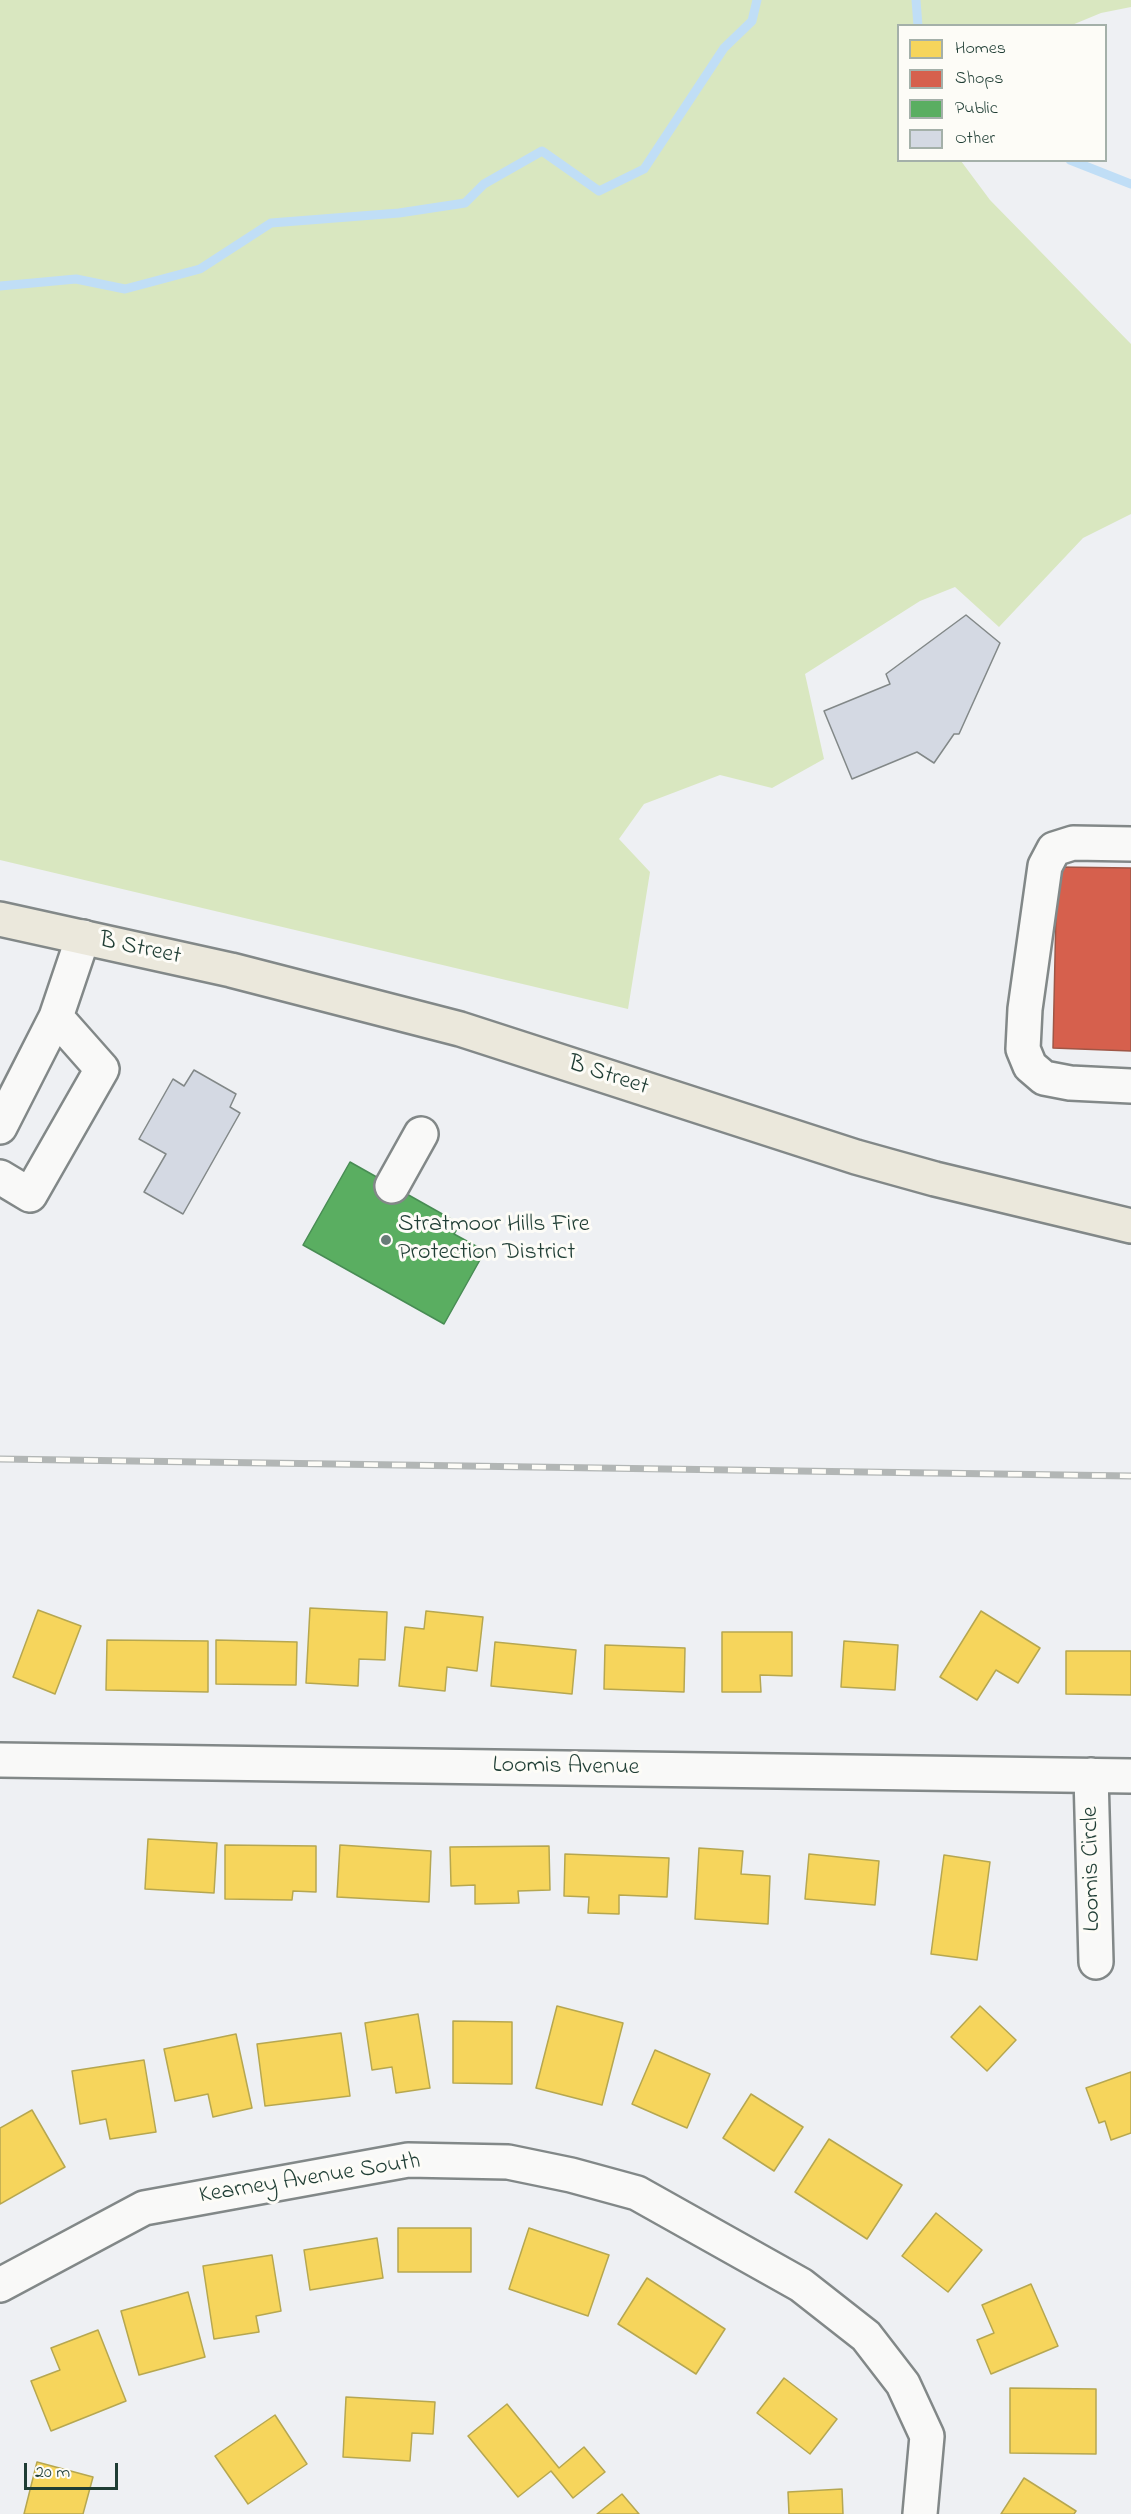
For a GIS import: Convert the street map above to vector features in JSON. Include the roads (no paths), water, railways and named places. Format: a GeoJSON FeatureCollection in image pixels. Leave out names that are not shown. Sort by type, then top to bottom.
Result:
{"type":"FeatureCollection","features":[{"type":"Feature","properties":{"kind":"main road","name":"B Street"},"geometry":{"type":"LineString","coordinates":[[0,919],[231,970],[460,1029],[856,1157],[935,1179],[1131,1226]]}},
{"type":"Feature","properties":{"kind":"main road","name":"B Street"},"geometry":{"type":"LineString","coordinates":[[0,929],[83,937]]}},
{"type":"Feature","properties":{"kind":"street"},"geometry":{"type":"LineString","coordinates":[[1131,844],[1073,843],[1054,849],[1045,866],[1024,1009],[1023,1049],[1030,1066],[1044,1078],[1070,1083],[1131,1086]]}},
{"type":"Feature","properties":{"kind":"street"},"geometry":{"type":"LineString","coordinates":[[0,1127],[57,1017],[83,937]]}},
{"type":"Feature","properties":{"kind":"street"},"geometry":{"type":"LineString","coordinates":[[0,1177],[30,1195],[102,1069],[57,1017]]}},
{"type":"Feature","properties":{"kind":"street"},"geometry":{"type":"LineString","coordinates":[[392,1186],[421,1134]]}},
{"type":"Feature","properties":{"kind":"street","name":"Loomis Avenue"},"geometry":{"type":"LineString","coordinates":[[0,1760],[1131,1776]]}},
{"type":"Feature","properties":{"kind":"street","name":"Loomis Circle"},"geometry":{"type":"LineString","coordinates":[[1091,1775],[1096,1962]]}},
{"type":"Feature","properties":{"kind":"street","name":"Kearney Avenue South"},"geometry":{"type":"LineString","coordinates":[[0,2285],[144,2208],[408,2160],[508,2162],[572,2175],[637,2193],[801,2285],[866,2336],[903,2384],[927,2436],[920,2514]]}},
{"type":"Feature","properties":{"kind":"waterway"},"geometry":{"type":"LineString","coordinates":[[0,286],[76,279],[125,289],[200,269],[271,223],[399,213],[465,203],[484,184],[542,151],[599,191],[644,169],[724,48],[752,21],[757,0]]}},
{"type":"Feature","properties":{"kind":"waterway"},"geometry":{"type":"LineString","coordinates":[[916,0],[918,24]]}},
{"type":"Feature","properties":{"kind":"waterway"},"geometry":{"type":"LineString","coordinates":[[1075,162],[1131,184]]}},
{"type":"Feature","properties":{"kind":"railway"},"geometry":{"type":"LineString","coordinates":[[0,1459],[1131,1476]]}},
{"type":"Feature","properties":{"kind":"place","name":"Stratmoor Hills Fire Protection District"},"geometry":{"type":"Point","coordinates":[386,1240]}}]}
